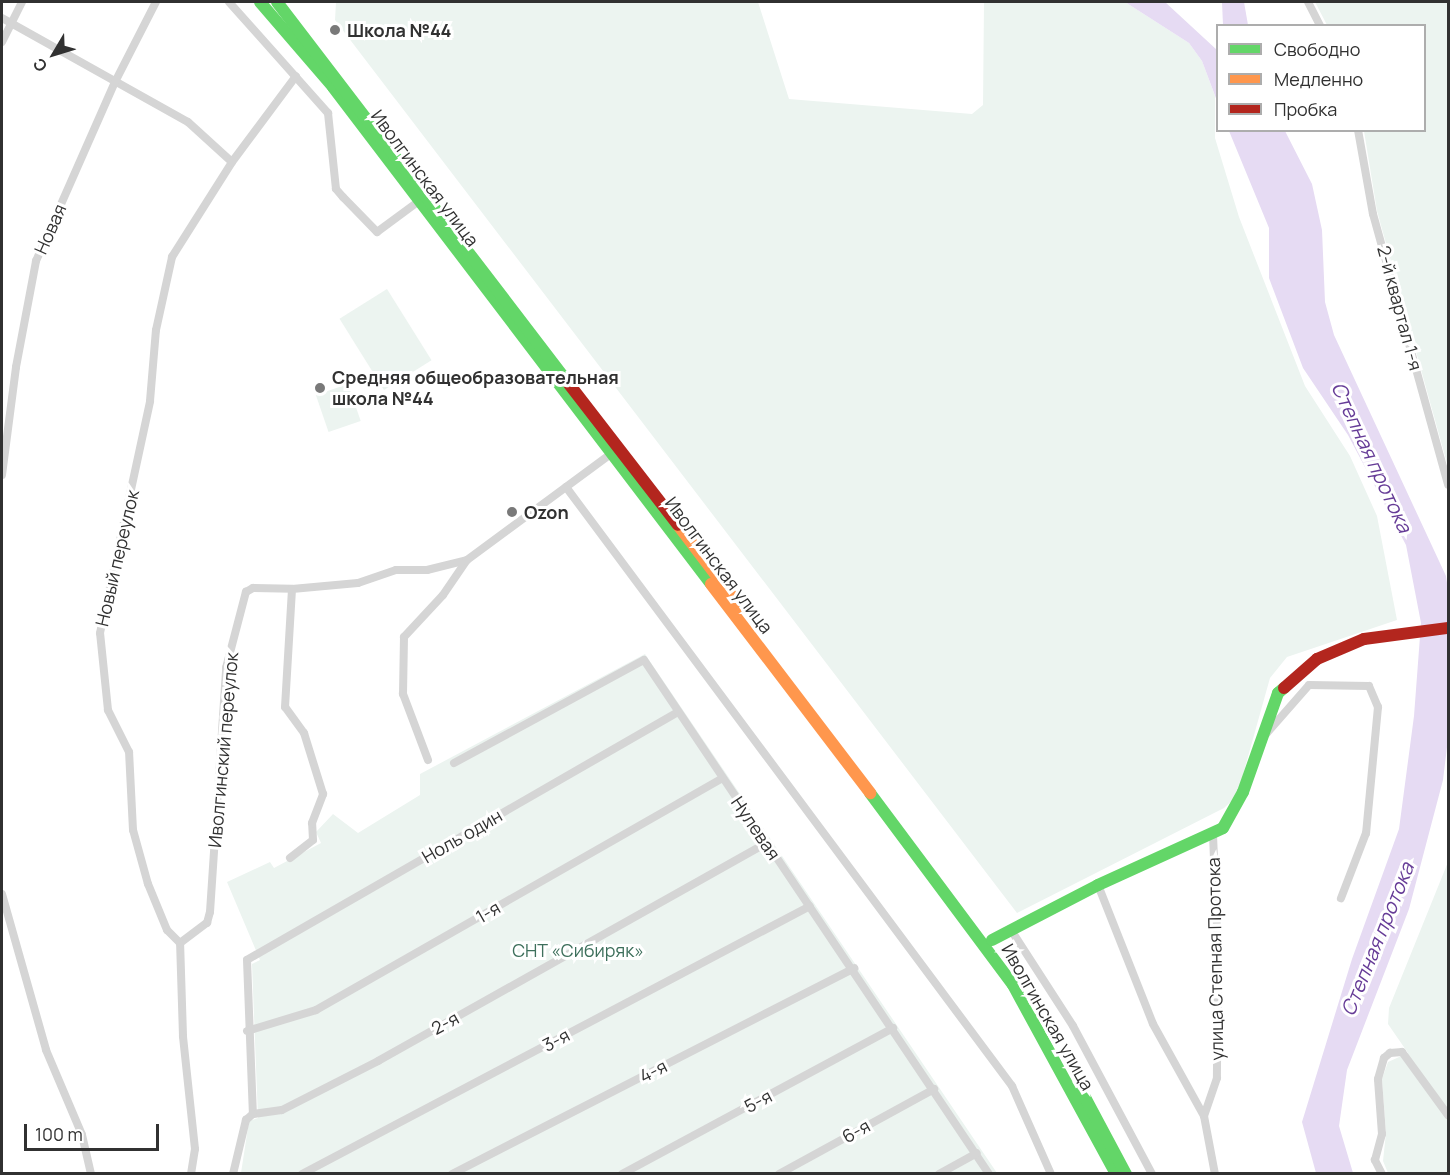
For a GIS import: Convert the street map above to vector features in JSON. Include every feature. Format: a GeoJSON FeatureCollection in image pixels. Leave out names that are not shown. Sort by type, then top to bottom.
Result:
{"type":"FeatureCollection","features":[{"type":"Feature","properties":{"kind":"main road","name":"Иволгинская улица"},"geometry":{"type":"LineString","coordinates":[[260,2],[333,87],[990,952],[1013,985],[1116,1173]]}},
{"type":"Feature","properties":{"kind":"main road","name":"Иволгинская улица"},"geometry":{"type":"LineString","coordinates":[[277,2],[992,940],[1021,981],[1126,1173]]}},
{"type":"Feature","properties":{"kind":"main road"},"geometry":{"type":"LineString","coordinates":[[992,940],[1098,885],[1213,836],[1234,812],[1278,693],[1303,669],[1364,639],[1449,628]]}},
{"type":"Feature","properties":{"kind":"street"},"geometry":{"type":"LineString","coordinates":[[2,42],[22,2]]}},
{"type":"Feature","properties":{"kind":"street","name":"Новая"},"geometry":{"type":"LineString","coordinates":[[2,475],[16,367],[36,261],[115,82],[156,2]]}},
{"type":"Feature","properties":{"kind":"street"},"geometry":{"type":"LineString","coordinates":[[229,2],[328,113],[336,189],[377,232],[418,201]]}},
{"type":"Feature","properties":{"kind":"street"},"geometry":{"type":"LineString","coordinates":[[1308,2],[1319,24]]}},
{"type":"Feature","properties":{"kind":"street"},"geometry":{"type":"LineString","coordinates":[[2,18],[188,122],[232,162]]}},
{"type":"Feature","properties":{"kind":"street","name":"Новый переулок"},"geometry":{"type":"LineString","coordinates":[[180,943],[167,930],[148,884],[133,830],[129,752],[108,710],[100,633],[150,401],[156,330],[172,257],[232,162],[296,76]]}},
{"type":"Feature","properties":{"kind":"street","name":"2-й квартал 1-я"},"geometry":{"type":"LineString","coordinates":[[1358,132],[1373,214],[1449,484]]}},
{"type":"Feature","properties":{"kind":"street","name":"Иволгинский переулок"},"geometry":{"type":"LineString","coordinates":[[428,760],[403,694],[404,637],[443,595],[467,560],[611,454]]}},
{"type":"Feature","properties":{"kind":"street"},"geometry":{"type":"LineString","coordinates":[[566,487],[1012,1086],[1051,1173]]}},
{"type":"Feature","properties":{"kind":"street","name":"Иволгинский переулок"},"geometry":{"type":"LineString","coordinates":[[180,943],[207,923],[210,912],[226,668],[243,599],[253,588],[292,589],[358,583],[396,570],[427,570],[467,560]]}},
{"type":"Feature","properties":{"kind":"street"},"geometry":{"type":"LineString","coordinates":[[290,858],[313,840],[312,823],[323,794],[304,733],[285,707],[292,589]]}},
{"type":"Feature","properties":{"kind":"street","name":"Нулевая"},"geometry":{"type":"LineString","coordinates":[[454,763],[644,660],[766,843],[854,968],[989,1173]]}},
{"type":"Feature","properties":{"kind":"street"},"geometry":{"type":"LineString","coordinates":[[1262,739],[1309,686],[1369,686],[1378,707],[1366,834],[1341,898]]}},
{"type":"Feature","properties":{"kind":"street","name":"Ноль один"},"geometry":{"type":"LineString","coordinates":[[247,1031],[247,960],[678,712]]}},
{"type":"Feature","properties":{"kind":"street","name":"1-я"},"geometry":{"type":"LineString","coordinates":[[247,1031],[316,1010],[722,778]]}},
{"type":"Feature","properties":{"kind":"street","name":"улица Степная Протока"},"geometry":{"type":"LineString","coordinates":[[1204,1116],[1217,1078],[1218,952],[1213,836]]}},
{"type":"Feature","properties":{"kind":"street","name":"2-я"},"geometry":{"type":"LineString","coordinates":[[253,1114],[282,1110],[378,1061],[766,843]]}},
{"type":"Feature","properties":{"kind":"street","name":"улица Степная Протока"},"geometry":{"type":"LineString","coordinates":[[1098,885],[1153,1023],[1204,1116],[1215,1173]]}},
{"type":"Feature","properties":{"kind":"street"},"geometry":{"type":"LineString","coordinates":[[2,894],[46,1050],[82,1135],[91,1173]]}},
{"type":"Feature","properties":{"kind":"street","name":"3-я"},"geometry":{"type":"LineString","coordinates":[[302,1173],[810,906]]}},
{"type":"Feature","properties":{"kind":"street"},"geometry":{"type":"LineString","coordinates":[[1011,930],[1073,1026],[1152,1173]]}},
{"type":"Feature","properties":{"kind":"street"},"geometry":{"type":"LineString","coordinates":[[180,943],[183,1036],[195,1149],[191,1173]]}},
{"type":"Feature","properties":{"kind":"street","name":"4-я"},"geometry":{"type":"LineString","coordinates":[[452,1173],[854,968]]}},
{"type":"Feature","properties":{"kind":"street","name":"5-я"},"geometry":{"type":"LineString","coordinates":[[622,1173],[893,1028]]}},
{"type":"Feature","properties":{"kind":"street"},"geometry":{"type":"LineString","coordinates":[[233,1173],[246,1120],[253,1114],[247,1031]]}},
{"type":"Feature","properties":{"kind":"street"},"geometry":{"type":"LineString","coordinates":[[1382,1173],[1376,1160],[1382,1134],[1378,1079],[1384,1058],[1390,1053],[1402,1052],[1449,1115]]}},
{"type":"Feature","properties":{"kind":"street","name":"6-я"},"geometry":{"type":"LineString","coordinates":[[779,1173],[934,1089]]}},
{"type":"Feature","properties":{"kind":"street"},"geometry":{"type":"LineString","coordinates":[[939,1173],[976,1154]]}},
{"type":"Feature","properties":{"kind":"green space"},"geometry":{"type":"Polygon","coordinates":[[[336,2],[758,2],[789,99],[972,114],[983,105],[984,2],[1125,2],[1189,43],[1202,61],[1215,96],[1215,138],[1239,217],[1305,386],[1350,456],[1377,516],[1397,620],[1287,657],[1270,678],[1237,796],[1224,808],[1017,913],[335,20],[336,2]]]}},
{"type":"Feature","properties":{"kind":"green space"},"geometry":{"type":"Polygon","coordinates":[[[1315,2],[1448,2],[1448,467],[1377,211],[1364,132],[1426,132],[1426,24],[1326,24],[1315,2]]]}},
{"type":"Feature","properties":{"kind":"green space"},"geometry":{"type":"Polygon","coordinates":[[[387,289],[432,360],[384,390],[340,319],[387,289]]]}},
{"type":"Feature","properties":{"kind":"green space"},"geometry":{"type":"Polygon","coordinates":[[[348,384],[361,421],[329,432],[316,395],[348,384]]]}},
{"type":"Feature","properties":{"kind":"green space","name":"СНТ «Сибиряк»"},"geometry":{"type":"Polygon","coordinates":[[[645,654],[997,1173],[241,1173],[249,1121],[258,1118],[252,964],[260,960],[227,882],[270,862],[274,868],[321,843],[316,832],[333,814],[358,833],[420,795],[420,774],[645,654]]]}},
{"type":"Feature","properties":{"kind":"green space"},"geometry":{"type":"Polygon","coordinates":[[[1448,862],[1448,1173],[1388,1173],[1383,1161],[1386,1133],[1382,1079],[1388,1062],[1408,1053],[1388,1024],[1389,1008],[1448,862]]]}},
{"type":"Feature","properties":{"kind":"water"},"geometry":{"type":"Polygon","coordinates":[[[1125,2],[1165,2],[1216,49],[1216,98],[1202,61],[1189,43],[1125,2]]]}},
{"type":"Feature","properties":{"kind":"water"},"geometry":{"type":"Polygon","coordinates":[[[1222,2],[1244,2],[1248,24],[1223,24],[1222,2]]]}},
{"type":"Feature","properties":{"kind":"water","name":"Степная протока"},"geometry":{"type":"Polygon","coordinates":[[[1229,132],[1286,132],[1312,184],[1322,230],[1325,302],[1334,335],[1446,576],[1448,590],[1448,739],[1443,780],[1409,909],[1347,1070],[1339,1126],[1353,1173],[1316,1173],[1302,1122],[1352,959],[1399,829],[1414,716],[1421,623],[1406,545],[1348,435],[1303,368],[1269,278],[1269,228],[1229,132]]]}},
{"type":"Feature","properties":{"kind":"traffic: fast"},"geometry":{"type":"LineString","coordinates":[[260,2],[333,87],[711,584]]}},
{"type":"Feature","properties":{"kind":"traffic: fast"},"geometry":{"type":"LineString","coordinates":[[277,2],[569,384]]}},
{"type":"Feature","properties":{"kind":"traffic: fast"},"geometry":{"type":"LineString","coordinates":[[992,940],[1098,885],[1223,828],[1243,792],[1278,693],[1284,688]]}},
{"type":"Feature","properties":{"kind":"traffic: fast"},"geometry":{"type":"LineString","coordinates":[[870,793],[1013,985],[1116,1174]]}},
{"type":"Feature","properties":{"kind":"traffic: fast"},"geometry":{"type":"LineString","coordinates":[[1079,1086],[1126,1174]]}},
{"type":"Feature","properties":{"kind":"traffic: slow"},"geometry":{"type":"LineString","coordinates":[[678,525],[741,608]]}},
{"type":"Feature","properties":{"kind":"traffic: slow"},"geometry":{"type":"LineString","coordinates":[[711,584],[870,793]]}},
{"type":"Feature","properties":{"kind":"traffic: jam"},"geometry":{"type":"LineString","coordinates":[[569,384],[678,525]]}},
{"type":"Feature","properties":{"kind":"traffic: jam"},"geometry":{"type":"LineString","coordinates":[[1284,688],[1317,659],[1364,639],[1448,628]]}},
{"type":"Feature","properties":{"kind":"place","name":"Школа №44"},"geometry":{"type":"Point","coordinates":[335,30]}},
{"type":"Feature","properties":{"kind":"place","name":"Средняя общеобразовательная школа №44"},"geometry":{"type":"Point","coordinates":[320,388]}},
{"type":"Feature","properties":{"kind":"place","name":"Ozon"},"geometry":{"type":"Point","coordinates":[512,512]}}]}
